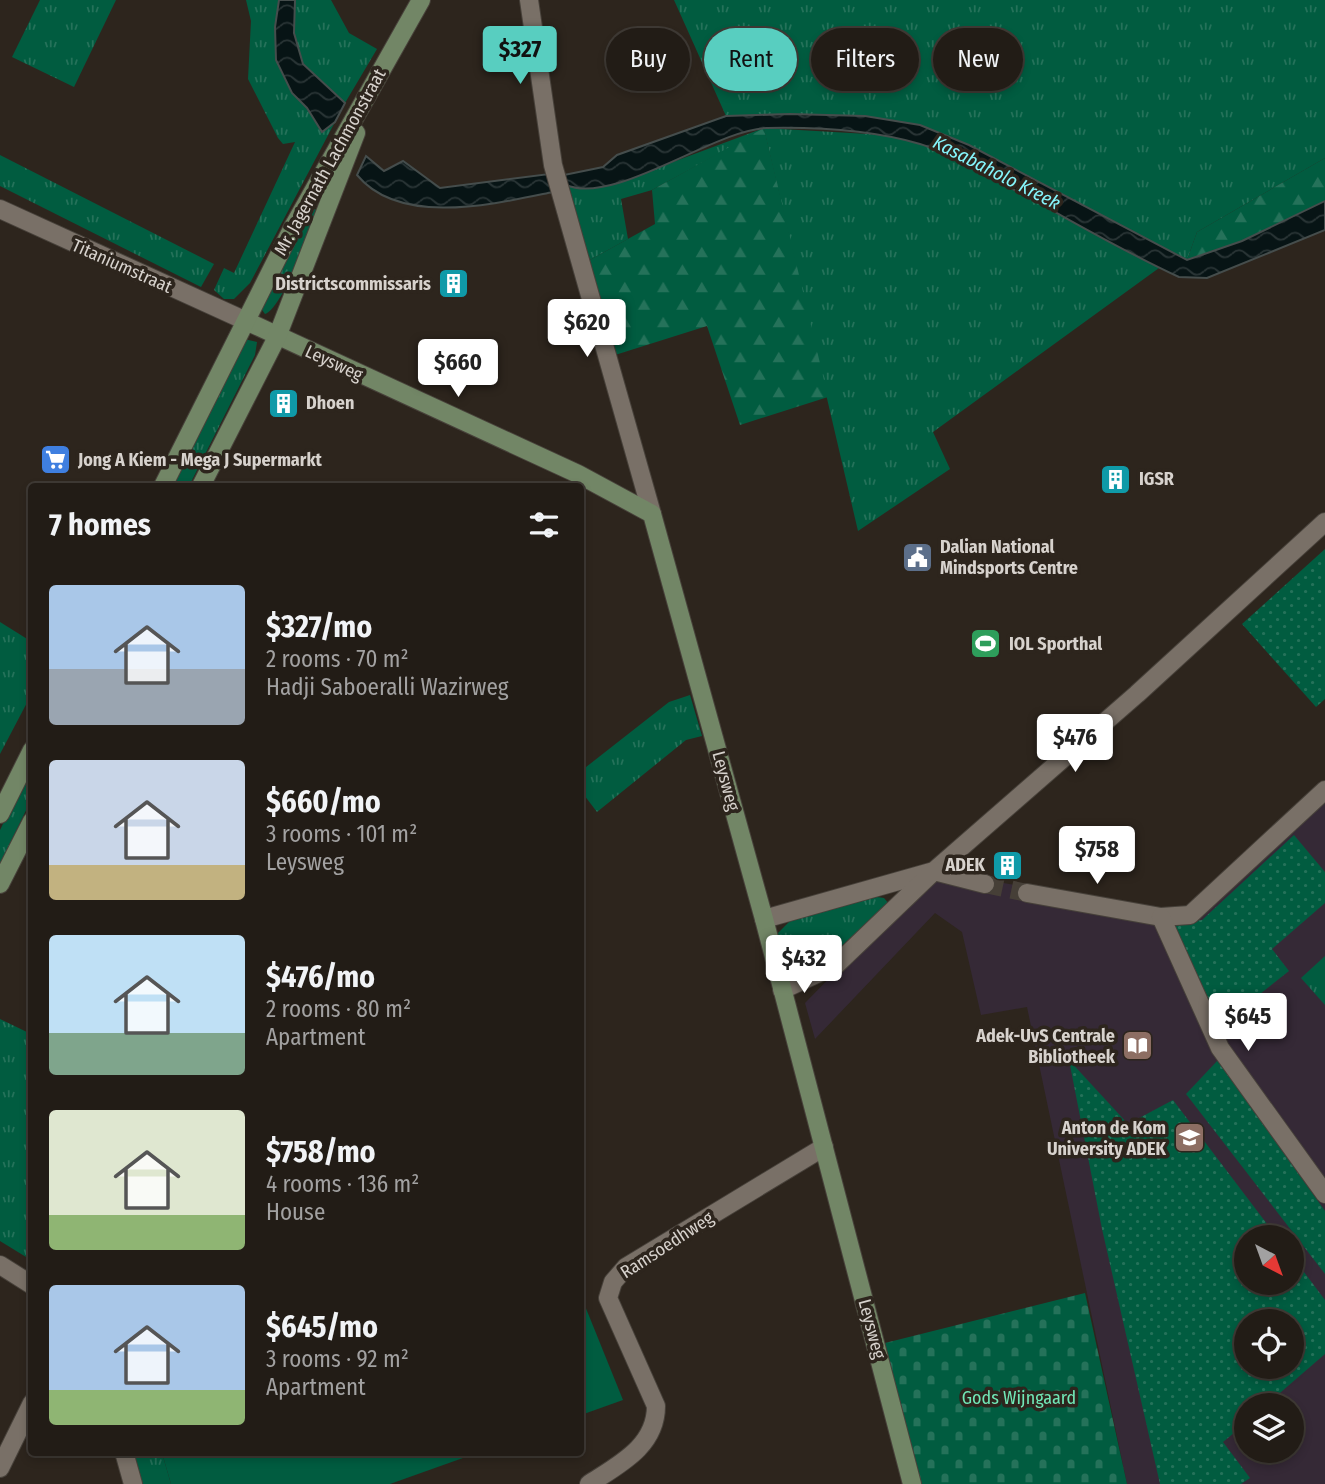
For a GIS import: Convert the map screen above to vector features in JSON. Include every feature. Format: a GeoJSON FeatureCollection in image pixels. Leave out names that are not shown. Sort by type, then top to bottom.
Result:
{"type":"FeatureCollection","features":[{"type":"Feature","properties":{"kind":"street"},"geometry":{"type":"LineString","coordinates":[[385,62],[421,0]]}},
{"type":"Feature","properties":{"kind":"street"},"geometry":{"type":"LineString","coordinates":[[529,0],[553,165],[652,513]]}},
{"type":"Feature","properties":{"kind":"street","name":"Mr. Jagernath Lachmonstraat"},"geometry":{"type":"LineString","coordinates":[[165,483],[293,227],[385,62]]}},
{"type":"Feature","properties":{"kind":"street","name":"Mr. Jagernath Lachmonstraat"},"geometry":{"type":"LineString","coordinates":[[203,483],[277,337],[385,62]]}},
{"type":"Feature","properties":{"kind":"street","name":"Titaniumstraat"},"geometry":{"type":"LineString","coordinates":[[0,209],[246,321]]}},
{"type":"Feature","properties":{"kind":"street","name":"Leysweg"},"geometry":{"type":"LineString","coordinates":[[246,321],[578,474],[652,513],[764,919],[912,1484]]}},
{"type":"Feature","properties":{"kind":"street"},"geometry":{"type":"LineString","coordinates":[[782,990],[835,965],[934,871],[1137,694],[1325,522]]}},
{"type":"Feature","properties":{"kind":"street"},"geometry":{"type":"LineString","coordinates":[[0,814],[28,758]]}},
{"type":"Feature","properties":{"kind":"street"},"geometry":{"type":"LineString","coordinates":[[1027,893],[1161,917],[1190,915],[1325,790]]}},
{"type":"Feature","properties":{"kind":"street"},"geometry":{"type":"LineString","coordinates":[[0,884],[28,829]]}},
{"type":"Feature","properties":{"kind":"street"},"geometry":{"type":"LineString","coordinates":[[764,919],[934,871],[985,884]]}},
{"type":"Feature","properties":{"kind":"street"},"geometry":{"type":"LineString","coordinates":[[1161,917],[1220,1048],[1325,1194]]}},
{"type":"Feature","properties":{"kind":"street","name":"Ramsoedhweg"},"geometry":{"type":"LineString","coordinates":[[589,1484],[647,1441],[656,1425],[656,1406],[608,1298],[613,1282],[626,1267],[824,1147]]}},
{"type":"Feature","properties":{"kind":"street"},"geometry":{"type":"LineString","coordinates":[[0,1265],[28,1282]]}},
{"type":"Feature","properties":{"kind":"street"},"geometry":{"type":"LineString","coordinates":[[0,1468],[28,1411]]}},
{"type":"Feature","properties":{"kind":"street"},"geometry":{"type":"LineString","coordinates":[[125,1456],[133,1484]]}},
{"type":"Feature","properties":{"kind":"shaded area","name":"Anton de Kom University ADEK"},"geometry":{"type":"Polygon","coordinates":[[[1325,786],[1325,1484],[1127,1484],[1027,1007],[981,1015],[962,932],[935,913],[815,1039],[805,1003],[934,871],[1190,915],[1325,786]]]}},
{"type":"Feature","properties":{"kind":"green space"},"geometry":{"type":"Polygon","coordinates":[[[40,0],[116,0],[74,87],[12,57],[40,0]]]}},
{"type":"Feature","properties":{"kind":"green space"},"geometry":{"type":"Polygon","coordinates":[[[246,0],[279,0],[275,27],[292,93],[307,108],[322,132],[335,122],[250,283],[234,299],[224,299],[214,290],[224,268],[234,273],[295,142],[283,144],[278,138],[248,79],[251,21],[246,0]]]}},
{"type":"Feature","properties":{"kind":"green space"},"geometry":{"type":"Polygon","coordinates":[[[295,0],[331,0],[349,33],[377,49],[345,103],[303,64],[294,33],[295,0]]]}},
{"type":"Feature","properties":{"kind":"green space"},"geometry":{"type":"Polygon","coordinates":[[[674,0],[1325,0],[1325,158],[1197,232],[1187,260],[969,145],[865,116],[726,116],[715,91],[797,91],[797,28],[704,28],[704,67],[690,36],[690,28],[687,28],[674,0]]]}},
{"type":"Feature","properties":{"kind":"green space"},"geometry":{"type":"Polygon","coordinates":[[[764,128],[885,135],[923,145],[1014,189],[1159,268],[933,432],[950,469],[858,531],[764,129],[652,190],[621,199],[628,239],[588,261],[566,185],[614,184],[764,128]]]}},
{"type":"Feature","properties":{"kind":"green space"},"geometry":{"type":"Polygon","coordinates":[[[764,128],[828,397],[740,425],[707,326],[615,355],[588,261],[655,224],[652,190],[764,128]]]}},
{"type":"Feature","properties":{"kind":"green space"},"geometry":{"type":"Polygon","coordinates":[[[0,155],[214,264],[201,287],[0,186],[0,155]]]}},
{"type":"Feature","properties":{"kind":"green space"},"geometry":{"type":"Polygon","coordinates":[[[1325,158],[1325,201],[1242,241],[1187,260],[1197,232],[1325,158]]]}},
{"type":"Feature","properties":{"kind":"green space"},"geometry":{"type":"Polygon","coordinates":[[[312,209],[320,210],[303,250],[279,299],[265,314],[260,307],[312,209]]]}},
{"type":"Feature","properties":{"kind":"green space"},"geometry":{"type":"Polygon","coordinates":[[[244,339],[257,342],[255,355],[191,483],[173,483],[244,339]]]}},
{"type":"Feature","properties":{"kind":"green space"},"geometry":{"type":"Polygon","coordinates":[[[1325,549],[1325,699],[1316,707],[1242,624],[1325,549]]]}},
{"type":"Feature","properties":{"kind":"green space"},"geometry":{"type":"Polygon","coordinates":[[[0,622],[28,640],[28,701],[0,754],[0,622]]]}},
{"type":"Feature","properties":{"kind":"green space"},"geometry":{"type":"Polygon","coordinates":[[[690,695],[702,736],[686,740],[597,812],[584,795],[584,769],[669,702],[690,695]]]}},
{"type":"Feature","properties":{"kind":"green space"},"geometry":{"type":"Polygon","coordinates":[[[28,773],[28,806],[0,864],[0,830],[28,773]]]}},
{"type":"Feature","properties":{"kind":"green space"},"geometry":{"type":"Polygon","coordinates":[[[1294,835],[1325,872],[1325,903],[1272,949],[1289,971],[1231,1017],[1209,1011],[1172,924],[1202,920],[1294,835]]]}},
{"type":"Feature","properties":{"kind":"green space"},"geometry":{"type":"Polygon","coordinates":[[[877,897],[884,898],[889,904],[823,964],[803,969],[785,962],[777,934],[790,921],[877,897]]]}},
{"type":"Feature","properties":{"kind":"green space"},"geometry":{"type":"Polygon","coordinates":[[[1325,956],[1325,1005],[1301,978],[1325,956]]]}},
{"type":"Feature","properties":{"kind":"green space"},"geometry":{"type":"Polygon","coordinates":[[[0,1019],[28,1033],[28,1258],[0,1241],[0,1019]]]}},
{"type":"Feature","properties":{"kind":"green space"},"geometry":{"type":"Polygon","coordinates":[[[1069,1060],[1128,1124],[1173,1100],[1268,1225],[1234,1225],[1234,1295],[1304,1295],[1304,1272],[1325,1300],[1325,1354],[1304,1372],[1304,1309],[1234,1309],[1234,1379],[1296,1379],[1280,1393],[1234,1393],[1234,1433],[1223,1442],[1234,1457],[1234,1463],[1239,1463],[1250,1478],[1241,1484],[1160,1484],[1102,1229],[1069,1060]]]}},
{"type":"Feature","properties":{"kind":"green space"},"geometry":{"type":"Polygon","coordinates":[[[1218,1060],[1325,1211],[1325,1274],[1304,1247],[1304,1225],[1287,1225],[1186,1094],[1218,1060]]]}},
{"type":"Feature","properties":{"kind":"green space","name":"Gods Wijngaard"},"geometry":{"type":"Polygon","coordinates":[[[1085,1293],[1127,1484],[917,1484],[885,1343],[1085,1293]]]}},
{"type":"Feature","properties":{"kind":"green space"},"geometry":{"type":"Polygon","coordinates":[[[584,1303],[623,1400],[584,1414],[584,1303]]]}},
{"type":"Feature","properties":{"kind":"green space"},"geometry":{"type":"Polygon","coordinates":[[[134,1456],[163,1456],[171,1484],[142,1484],[134,1456]]]}},
{"type":"Feature","properties":{"kind":"green space"},"geometry":{"type":"Polygon","coordinates":[[[163,1456],[469,1456],[390,1484],[171,1484],[163,1456]]]}},
{"type":"Feature","properties":{"kind":"water"},"geometry":{"type":"Polygon","coordinates":[[[279,0],[295,0],[294,33],[303,64],[345,103],[335,122],[322,132],[307,108],[292,93],[276,60],[275,27],[279,0]]]}},
{"type":"Feature","properties":{"kind":"water","name":"Kasabaholo Kreek"},"geometry":{"type":"Polygon","coordinates":[[[726,116],[865,116],[920,125],[969,145],[1187,260],[1242,241],[1325,201],[1325,230],[1207,278],[1179,277],[936,150],[883,135],[825,129],[767,128],[745,132],[611,185],[587,189],[566,185],[564,175],[603,167],[617,155],[726,116]]]}},
{"type":"Feature","properties":{"kind":"water"},"geometry":{"type":"Polygon","coordinates":[[[366,156],[384,171],[403,161],[440,188],[549,174],[553,192],[476,206],[422,206],[397,201],[375,191],[357,175],[366,156]]]}},
{"type":"Feature","properties":{"kind":"tunnel"},"geometry":{"type":"LineString","coordinates":[[985,884],[1027,893]]}},
{"type":"Feature","properties":{"kind":"place","name":"Districtscommissaris"},"geometry":{"type":"Point","coordinates":[454,284]}},
{"type":"Feature","properties":{"kind":"place","name":"Dhoen"},"geometry":{"type":"Point","coordinates":[283,403]}},
{"type":"Feature","properties":{"kind":"place","name":"Jong A Kiem - Mega J Supermarkt"},"geometry":{"type":"Point","coordinates":[55,460]}},
{"type":"Feature","properties":{"kind":"place","name":"IGSR"},"geometry":{"type":"Point","coordinates":[1116,479]}},
{"type":"Feature","properties":{"kind":"place","name":"Dalian National Mindsports Centre"},"geometry":{"type":"Point","coordinates":[917,557]}},
{"type":"Feature","properties":{"kind":"place","name":"IOL Sporthal"},"geometry":{"type":"Point","coordinates":[986,644]}},
{"type":"Feature","properties":{"kind":"place","name":"ADEK"},"geometry":{"type":"Point","coordinates":[1008,865]}},
{"type":"Feature","properties":{"kind":"place","name":"Adek-UvS Centrale Bibliotheek"},"geometry":{"type":"Point","coordinates":[1138,1046]}},
{"type":"Feature","properties":{"kind":"place","name":"Anton de Kom University ADEK"},"geometry":{"type":"Point","coordinates":[1189,1138]}}]}
